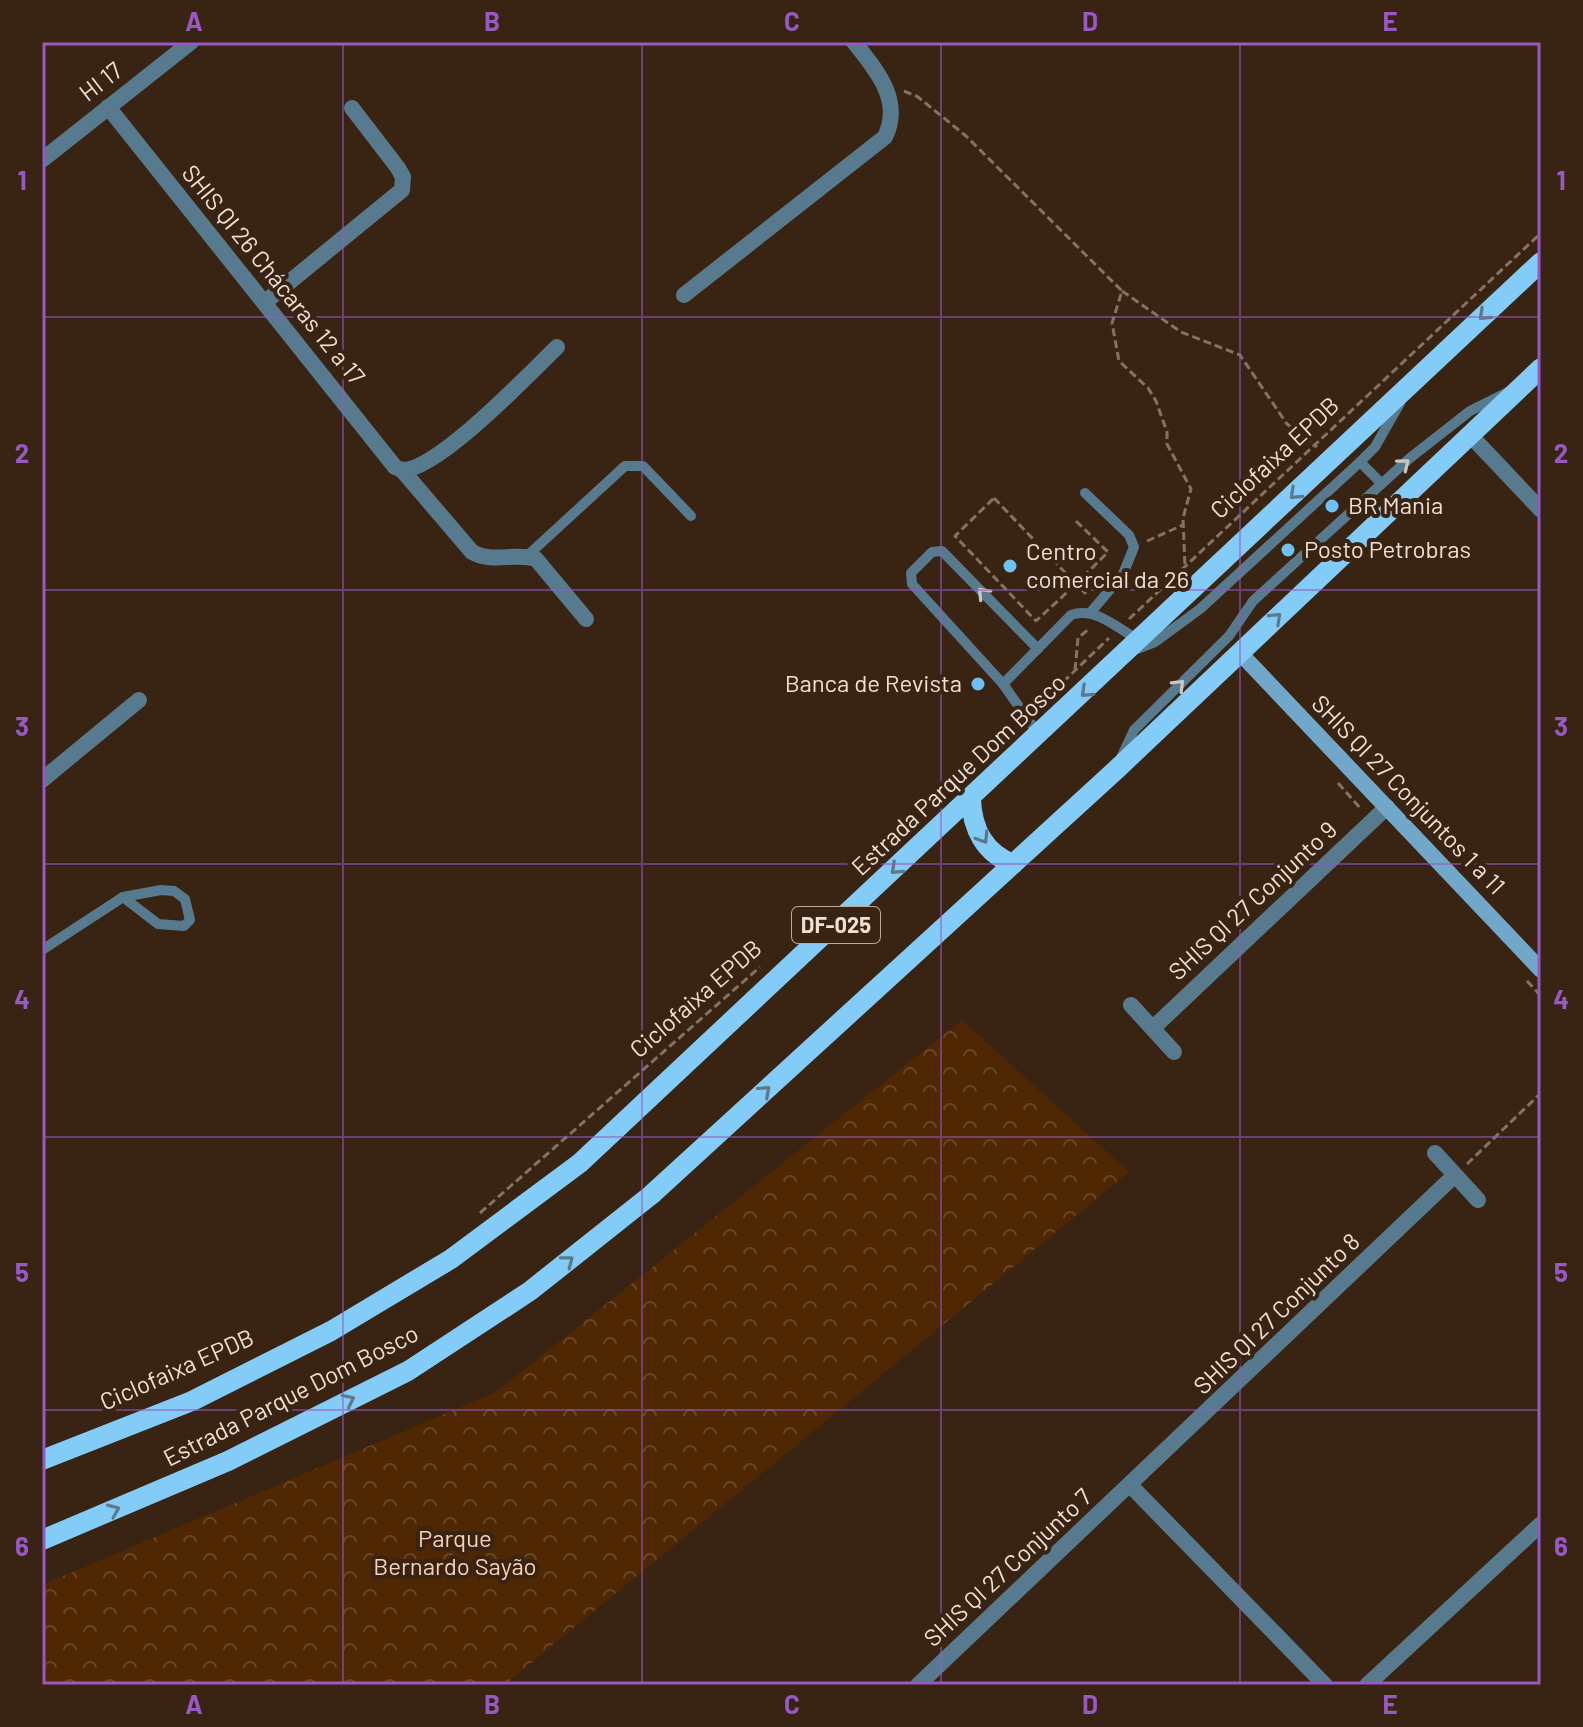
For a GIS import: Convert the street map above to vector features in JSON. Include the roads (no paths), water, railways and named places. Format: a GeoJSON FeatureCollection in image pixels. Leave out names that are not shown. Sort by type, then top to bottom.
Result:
{"type":"FeatureCollection","features":[{"type":"Feature","properties":{"kind":"main road","name":"Estrada Parque Dom Bosco"},"geometry":{"type":"LineString","coordinates":[[42,1460],[192,1401],[331,1331],[451,1259],[580,1163],[1134,647],[1541,262]]}},
{"type":"Feature","properties":{"kind":"main road","name":"Estrada Parque Dom Bosco"},"geometry":{"type":"LineString","coordinates":[[42,1540],[228,1461],[408,1371],[530,1291],[651,1195],[1118,768],[1541,368]]}},
{"type":"Feature","properties":{"kind":"main road"},"geometry":{"type":"LineString","coordinates":[[971,799],[972,817],[986,846],[997,858],[1013,864]]}},
{"type":"Feature","properties":{"kind":"street","name":"HI 17"},"geometry":{"type":"LineString","coordinates":[[42,160],[191,42]]}},
{"type":"Feature","properties":{"kind":"street"},"geometry":{"type":"LineString","coordinates":[[684,295],[878,145],[890,122],[885,85],[854,42]]}},
{"type":"Feature","properties":{"kind":"street","name":"SHIS QI 26 Chácaras 12 a 17"},"geometry":{"type":"LineString","coordinates":[[108,107],[395,467],[402,470],[472,552],[486,559],[527,556]]}},
{"type":"Feature","properties":{"kind":"street"},"geometry":{"type":"LineString","coordinates":[[265,302],[402,190],[403,177],[398,168],[352,108]]}},
{"type":"Feature","properties":{"kind":"street"},"geometry":{"type":"LineString","coordinates":[[402,470],[427,464],[493,409],[557,347]]}},
{"type":"Feature","properties":{"kind":"street"},"geometry":{"type":"LineString","coordinates":[[1471,436],[1541,510]]}},
{"type":"Feature","properties":{"kind":"street"},"geometry":{"type":"LineString","coordinates":[[527,556],[536,559],[586,619]]}},
{"type":"Feature","properties":{"kind":"street","name":"SHIS QI 27 Conjuntos 1 a 11"},"geometry":{"type":"LineString","coordinates":[[1240,653],[1541,970]]}},
{"type":"Feature","properties":{"kind":"street"},"geometry":{"type":"LineString","coordinates":[[42,780],[139,700]]}},
{"type":"Feature","properties":{"kind":"street","name":"SHIS QI 27 Conjunto 9"},"geometry":{"type":"LineString","coordinates":[[1153,1028],[1387,807]]}},
{"type":"Feature","properties":{"kind":"street"},"geometry":{"type":"LineString","coordinates":[[1131,1005],[1174,1052]]}},
{"type":"Feature","properties":{"kind":"street"},"geometry":{"type":"LineString","coordinates":[[1435,1153],[1478,1200]]}},
{"type":"Feature","properties":{"kind":"street","name":"SHIS QI 27 Conjunto 8"},"geometry":{"type":"LineString","coordinates":[[1131,1486],[1455,1175]]}},
{"type":"Feature","properties":{"kind":"street"},"geometry":{"type":"LineString","coordinates":[[1131,1486],[1325,1685]]}},
{"type":"Feature","properties":{"kind":"street","name":"SHIS QI 27 Conjunto 7"},"geometry":{"type":"LineString","coordinates":[[918,1685],[1131,1486]]}},
{"type":"Feature","properties":{"kind":"street"},"geometry":{"type":"LineString","coordinates":[[1367,1685],[1541,1524]]}},
{"type":"Feature","properties":{"kind":"lane"},"geometry":{"type":"LineString","coordinates":[[1094,608],[1119,629],[1134,647],[1155,642],[1200,609],[1360,462],[1387,428],[1408,387]]}},
{"type":"Feature","properties":{"kind":"lane"},"geometry":{"type":"LineString","coordinates":[[1118,768],[1124,746],[1134,730],[1229,636],[1253,601],[1381,483],[1470,411],[1491,398],[1520,389]]}},
{"type":"Feature","properties":{"kind":"lane"},"geometry":{"type":"LineString","coordinates":[[1360,462],[1381,483]]}},
{"type":"Feature","properties":{"kind":"lane"},"geometry":{"type":"LineString","coordinates":[[527,556],[625,466],[633,464],[643,466],[691,516]]}},
{"type":"Feature","properties":{"kind":"lane"},"geometry":{"type":"LineString","coordinates":[[1003,684],[1071,615],[1094,608],[1123,574],[1134,547],[1129,535],[1085,493]]}},
{"type":"Feature","properties":{"kind":"lane"},"geometry":{"type":"LineString","coordinates":[[1038,649],[942,551],[932,552],[911,573],[912,584],[1003,684],[1039,735]]}},
{"type":"Feature","properties":{"kind":"lane"},"geometry":{"type":"LineString","coordinates":[[42,950],[123,897],[161,890],[174,891],[185,899],[190,920],[184,926],[158,924],[123,897]]}},
{"type":"Feature","properties":{"kind":"place","name":"BR Mania"},"geometry":{"type":"Point","coordinates":[1332,506]}},
{"type":"Feature","properties":{"kind":"place","name":"Posto Petrobras"},"geometry":{"type":"Point","coordinates":[1288,550]}},
{"type":"Feature","properties":{"kind":"place","name":"Centro comercial da 26"},"geometry":{"type":"Point","coordinates":[1010,566]}},
{"type":"Feature","properties":{"kind":"place","name":"Banca de Revista"},"geometry":{"type":"Point","coordinates":[978,684]}},
{"type":"Feature","properties":{"kind":"park label","name":"Parque Bernardo Sayão"},"geometry":{"type":"Point","coordinates":[455,1553]}}]}
